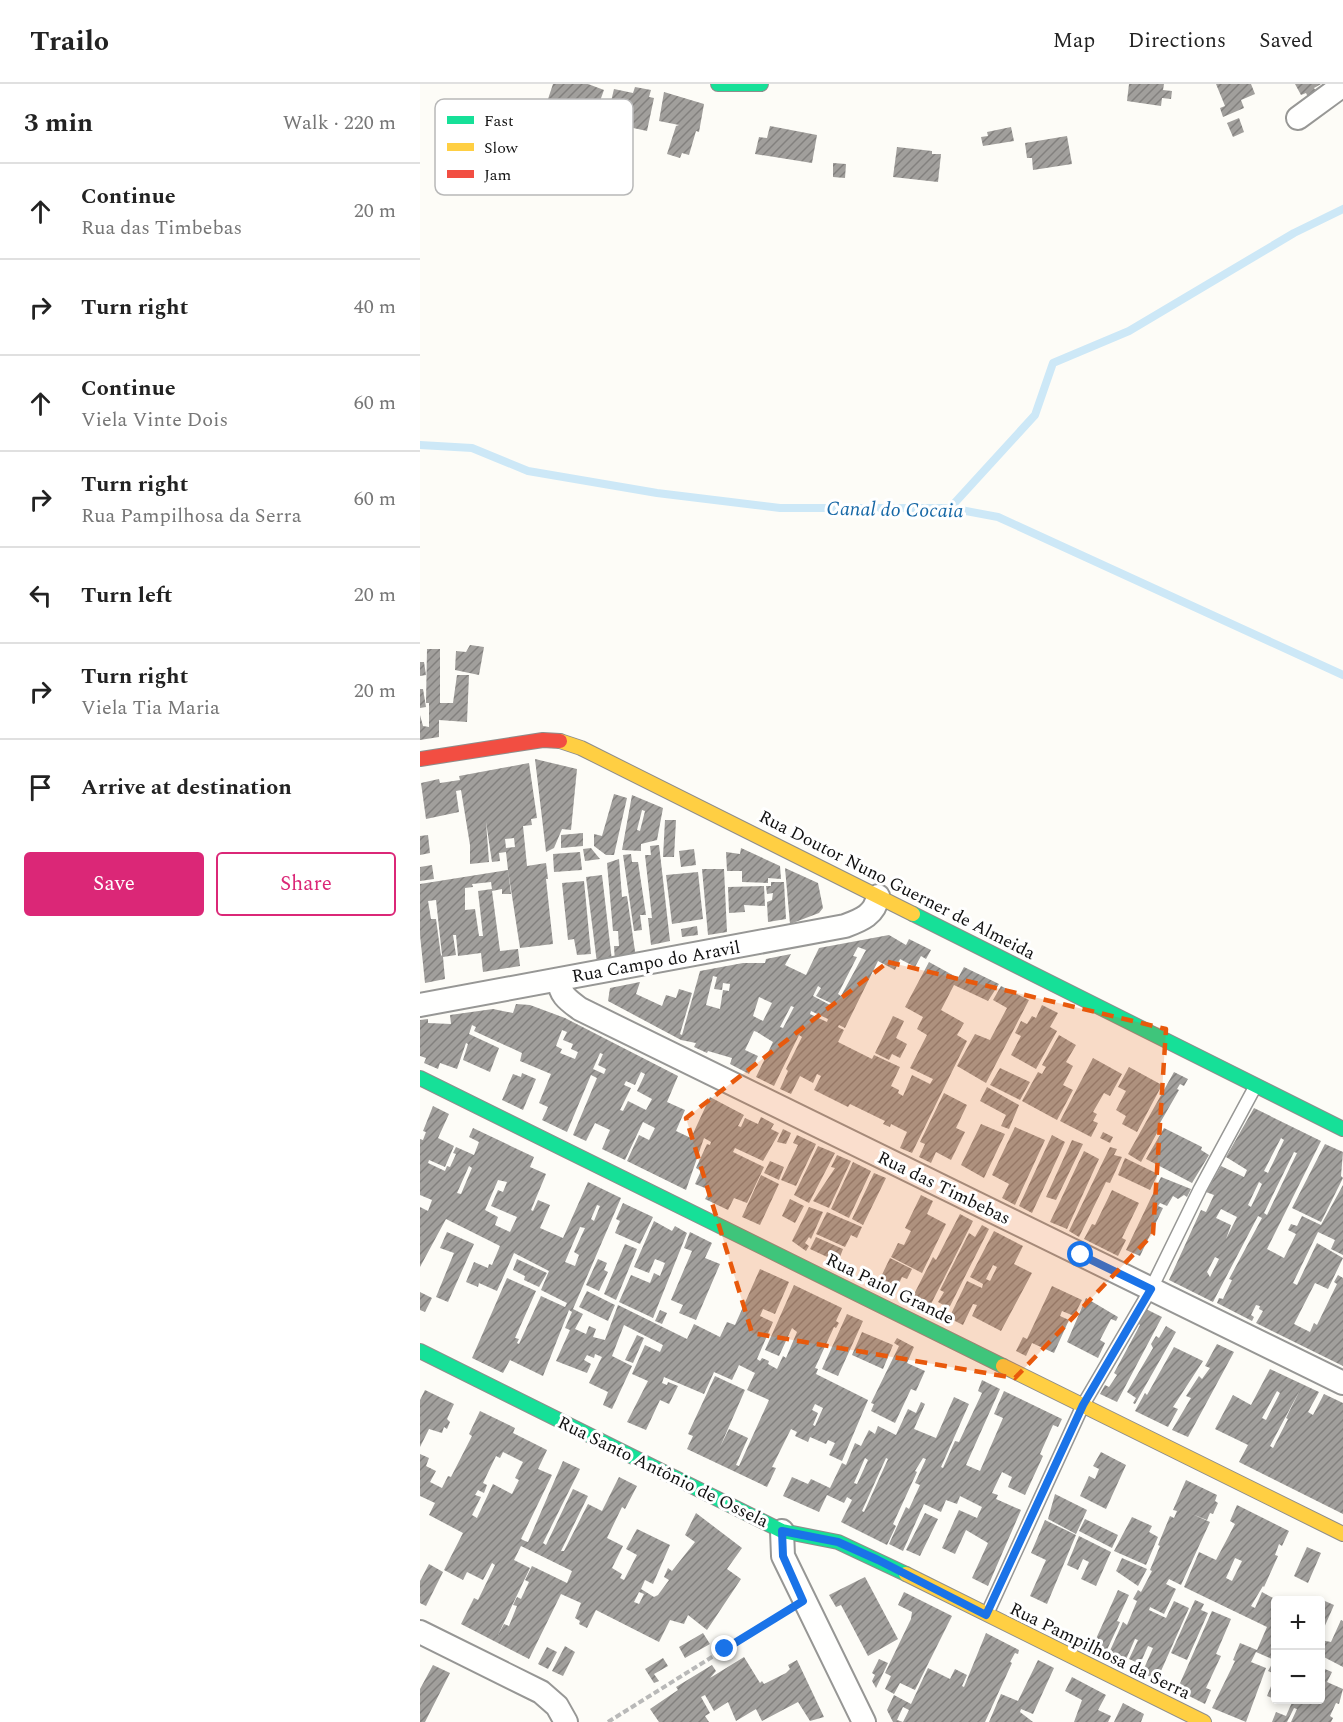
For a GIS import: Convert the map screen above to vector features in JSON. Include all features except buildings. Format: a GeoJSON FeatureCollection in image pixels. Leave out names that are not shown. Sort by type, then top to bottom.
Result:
{"type":"FeatureCollection","features":[{"type":"Feature","properties":{"kind":"street"},"geometry":{"type":"LineString","coordinates":[[718,84],[761,84]]}},
{"type":"Feature","properties":{"kind":"street"},"geometry":{"type":"LineString","coordinates":[[1298,118],[1343,84]]}},
{"type":"Feature","properties":{"kind":"street","name":"Rua Doutor Nuno Guerner de Almeida"},"geometry":{"type":"LineString","coordinates":[[420,759],[521,742],[555,740],[570,744],[1343,1129]]}},
{"type":"Feature","properties":{"kind":"street","name":"Rua Campo do Aravil"},"geometry":{"type":"LineString","coordinates":[[420,1005],[845,926],[865,918],[877,903],[878,896]]}},
{"type":"Feature","properties":{"kind":"street","name":"Rua das Timbebas"},"geometry":{"type":"LineString","coordinates":[[560,980],[560,986],[567,1000],[580,1009],[1343,1383]]}},
{"type":"Feature","properties":{"kind":"street","name":"Rua Paiol Grande"},"geometry":{"type":"LineString","coordinates":[[420,1078],[1343,1534]]}},
{"type":"Feature","properties":{"kind":"street","name":"Rua Santo Antônio de Ossela"},"geometry":{"type":"LineString","coordinates":[[420,1351],[782,1531],[783,1556],[858,1719]]}},
{"type":"Feature","properties":{"kind":"street","name":"Rua Pampilhosa da Serra"},"geometry":{"type":"LineString","coordinates":[[782,1531],[838,1542],[878,1560],[1204,1722]]}},
{"type":"Feature","properties":{"kind":"street"},"geometry":{"type":"LineString","coordinates":[[420,1632],[541,1692],[557,1706],[566,1722]]}},
{"type":"Feature","properties":{"kind":"lane"},"geometry":{"type":"LineString","coordinates":[[986,1615],[1083,1405],[1151,1289],[1200,1189],[1256,1086]]}},
{"type":"Feature","properties":{"kind":"path"},"geometry":{"type":"LineString","coordinates":[[608,1722],[803,1601]]}},
{"type":"Feature","properties":{"kind":"highlighted area"},"geometry":{"type":"Polygon","coordinates":[[[888,962],[1166,1029],[1153,1234],[1015,1378],[752,1333],[686,1118],[888,962]]]}},
{"type":"Feature","properties":{"kind":"waterway"},"geometry":{"type":"LineString","coordinates":[[950,508],[1035,415],[1053,363],[1129,331],[1294,233],[1343,209]]}},
{"type":"Feature","properties":{"kind":"waterway","name":"Canal do Cocaia"},"geometry":{"type":"LineString","coordinates":[[420,445],[472,448],[528,471],[657,493],[780,508],[950,508],[998,517],[1343,675]]}},
{"type":"Feature","properties":{"kind":"traffic: fast"},"geometry":{"type":"LineString","coordinates":[[718,84],[761,84]]}},
{"type":"Feature","properties":{"kind":"traffic: fast"},"geometry":{"type":"LineString","coordinates":[[913,914],[1343,1129]]}},
{"type":"Feature","properties":{"kind":"traffic: fast"},"geometry":{"type":"LineString","coordinates":[[420,1078],[1003,1366]]}},
{"type":"Feature","properties":{"kind":"traffic: fast"},"geometry":{"type":"LineString","coordinates":[[420,1351],[782,1531],[838,1542],[906,1574]]}},
{"type":"Feature","properties":{"kind":"traffic: slow"},"geometry":{"type":"LineString","coordinates":[[560,741],[581,748],[913,914]]}},
{"type":"Feature","properties":{"kind":"traffic: slow"},"geometry":{"type":"LineString","coordinates":[[1003,1366],[1343,1534]]}},
{"type":"Feature","properties":{"kind":"traffic: slow"},"geometry":{"type":"LineString","coordinates":[[906,1574],[1204,1722]]}},
{"type":"Feature","properties":{"kind":"traffic: jam"},"geometry":{"type":"LineString","coordinates":[[420,759],[543,740],[560,741]]}},
{"type":"Feature","properties":{"kind":"route"},"geometry":{"type":"LineString","coordinates":[[725,1649],[803,1601],[783,1556],[782,1531],[838,1542],[986,1615],[1083,1405],[1151,1289],[1081,1255]]}}]}
